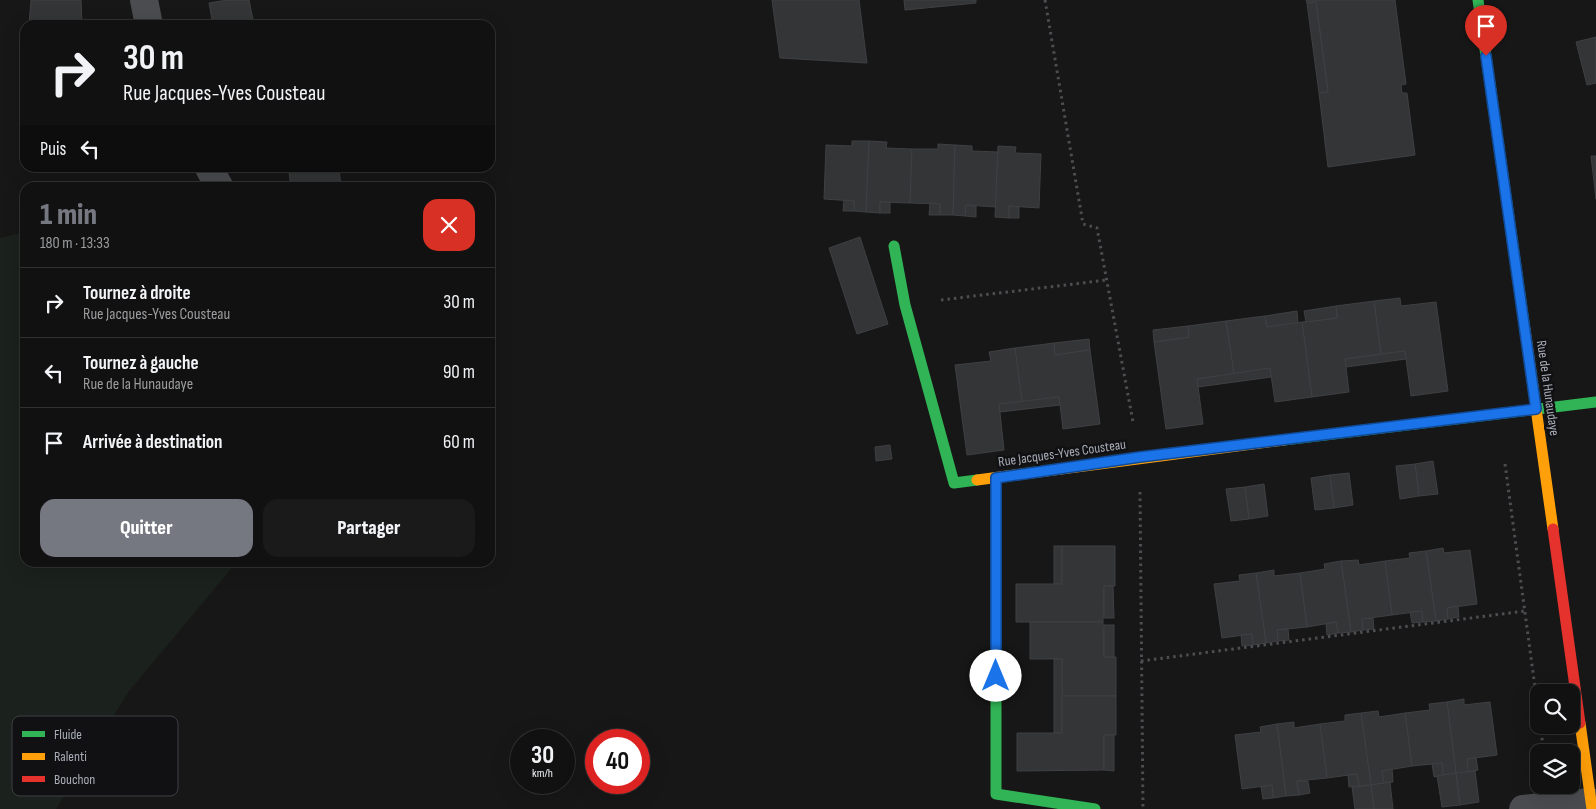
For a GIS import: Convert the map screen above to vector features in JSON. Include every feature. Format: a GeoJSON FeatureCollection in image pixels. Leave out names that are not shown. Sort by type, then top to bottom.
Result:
{"type":"FeatureCollection","features":[{"type":"Feature","properties":{"kind":"street"},"geometry":{"type":"LineString","coordinates":[[144,0],[148,20]]}},
{"type":"Feature","properties":{"kind":"street","name":"Rue de la Hunaudaye"},"geometry":{"type":"LineString","coordinates":[[1478,0],[1592,806]]}},
{"type":"Feature","properties":{"kind":"street","name":"Rue Jacques-Yves Cousteau"},"geometry":{"type":"LineString","coordinates":[[894,246],[905,305],[954,483],[1140,457],[1596,402]]}},
{"type":"Feature","properties":{"kind":"street"},"geometry":{"type":"LineString","coordinates":[[996,478],[996,794],[1095,809]]}},
{"type":"Feature","properties":{"kind":"street"},"geometry":{"type":"LineString","coordinates":[[1522,809],[1592,806]]}},
{"type":"Feature","properties":{"kind":"path"},"geometry":{"type":"LineString","coordinates":[[1045,0],[1083,224],[1097,228],[1140,457],[1142,809]]}},
{"type":"Feature","properties":{"kind":"path"},"geometry":{"type":"LineString","coordinates":[[905,305],[1107,280]]}},
{"type":"Feature","properties":{"kind":"path"},"geometry":{"type":"LineString","coordinates":[[1498,413],[1534,684]]}},
{"type":"Feature","properties":{"kind":"path"},"geometry":{"type":"LineString","coordinates":[[1141,661],[1563,606]]}},
{"type":"Feature","properties":{"kind":"shaded area"},"geometry":{"type":"Polygon","coordinates":[[[20,233],[20,567],[233,567],[129,691],[114,716],[12,716],[12,796],[64,796],[56,809],[0,809],[0,238],[20,233]]]}},
{"type":"Feature","properties":{"kind":"building"},"geometry":{"type":"Polygon","coordinates":[[[31,0],[81,0],[82,20],[29,20],[31,0]]]}},
{"type":"Feature","properties":{"kind":"building"},"geometry":{"type":"Polygon","coordinates":[[[227,0],[249,0],[253,20],[212,20],[209,3],[227,0]]]}},
{"type":"Feature","properties":{"kind":"building"},"geometry":{"type":"Polygon","coordinates":[[[772,0],[859,0],[867,63],[780,58],[772,0]]]}},
{"type":"Feature","properties":{"kind":"building"},"geometry":{"type":"Polygon","coordinates":[[[904,0],[976,0],[976,3],[905,10],[904,0]]]}},
{"type":"Feature","properties":{"kind":"building"},"geometry":{"type":"Polygon","coordinates":[[[1306,0],[1395,0],[1406,84],[1401,85],[1402,93],[1407,93],[1415,155],[1328,167],[1319,93],[1328,92],[1316,2],[1307,3],[1306,0]]]}},
{"type":"Feature","properties":{"kind":"building"},"geometry":{"type":"Polygon","coordinates":[[[1316,2],[1328,92],[1319,93],[1307,3],[1316,2]]]}},
{"type":"Feature","properties":{"kind":"building"},"geometry":{"type":"Polygon","coordinates":[[[1596,37],[1596,83],[1587,85],[1576,42],[1596,37]]]}},
{"type":"Feature","properties":{"kind":"building"},"geometry":{"type":"Polygon","coordinates":[[[852,141],[869,141],[866,212],[854,211],[854,201],[824,199],[826,145],[852,146],[852,141]]]}},
{"type":"Feature","properties":{"kind":"building"},"geometry":{"type":"Polygon","coordinates":[[[869,141],[887,142],[886,148],[912,149],[910,203],[880,202],[880,213],[866,212],[869,141]]]}},
{"type":"Feature","properties":{"kind":"building"},"geometry":{"type":"Polygon","coordinates":[[[938,144],[955,145],[953,215],[940,215],[940,204],[910,203],[912,149],[938,149],[938,144]]]}},
{"type":"Feature","properties":{"kind":"building"},"geometry":{"type":"Polygon","coordinates":[[[955,145],[972,146],[972,151],[998,152],[996,207],[966,205],[965,216],[953,215],[955,145]]]}},
{"type":"Feature","properties":{"kind":"building"},"geometry":{"type":"Polygon","coordinates":[[[998,146],[1016,147],[1015,153],[1041,154],[1039,208],[1009,206],[1009,218],[995,217],[998,146]]]}},
{"type":"Feature","properties":{"kind":"building"},"geometry":{"type":"Polygon","coordinates":[[[1591,156],[1596,156],[1596,199],[1591,156]]]}},
{"type":"Feature","properties":{"kind":"building"},"geometry":{"type":"Polygon","coordinates":[[[289,172],[339,172],[340,182],[290,182],[289,172]]]}},
{"type":"Feature","properties":{"kind":"building"},"geometry":{"type":"Polygon","coordinates":[[[844,200],[854,201],[854,211],[843,211],[844,200]]]}},
{"type":"Feature","properties":{"kind":"building"},"geometry":{"type":"Polygon","coordinates":[[[880,202],[890,202],[890,213],[880,213],[880,202]]]}},
{"type":"Feature","properties":{"kind":"building"},"geometry":{"type":"Polygon","coordinates":[[[930,203],[940,204],[940,215],[929,215],[930,203]]]}},
{"type":"Feature","properties":{"kind":"building"},"geometry":{"type":"Polygon","coordinates":[[[966,205],[976,206],[976,217],[965,216],[966,205]]]}},
{"type":"Feature","properties":{"kind":"building"},"geometry":{"type":"Polygon","coordinates":[[[1009,206],[1019,207],[1019,218],[1009,218],[1009,206]]]}},
{"type":"Feature","properties":{"kind":"building"},"geometry":{"type":"Polygon","coordinates":[[[860,237],[888,324],[857,334],[829,248],[860,237]]]}},
{"type":"Feature","properties":{"kind":"building"},"geometry":{"type":"Polygon","coordinates":[[[1400,298],[1401,306],[1436,302],[1448,391],[1411,396],[1405,351],[1381,354],[1374,301],[1400,298]]]}},
{"type":"Feature","properties":{"kind":"building"},"geometry":{"type":"Polygon","coordinates":[[[1374,301],[1381,354],[1345,359],[1349,392],[1312,397],[1302,322],[1337,318],[1336,306],[1374,301]]]}},
{"type":"Feature","properties":{"kind":"building"},"geometry":{"type":"Polygon","coordinates":[[[1336,306],[1337,318],[1306,322],[1304,311],[1336,306]]]}},
{"type":"Feature","properties":{"kind":"building"},"geometry":{"type":"Polygon","coordinates":[[[1297,311],[1298,323],[1267,327],[1265,316],[1297,311]]]}},
{"type":"Feature","properties":{"kind":"building"},"geometry":{"type":"Polygon","coordinates":[[[1265,316],[1267,327],[1302,322],[1312,397],[1275,402],[1270,368],[1234,374],[1226,321],[1265,316]]]}},
{"type":"Feature","properties":{"kind":"building"},"geometry":{"type":"Polygon","coordinates":[[[1226,321],[1234,374],[1197,379],[1203,424],[1166,429],[1154,342],[1189,337],[1188,326],[1226,321]]]}},
{"type":"Feature","properties":{"kind":"building"},"geometry":{"type":"Polygon","coordinates":[[[1188,326],[1189,337],[1154,342],[1153,330],[1188,326]]]}},
{"type":"Feature","properties":{"kind":"building"},"geometry":{"type":"Polygon","coordinates":[[[1089,339],[1090,350],[1055,355],[1054,343],[1089,339]]]}},
{"type":"Feature","properties":{"kind":"building"},"geometry":{"type":"Polygon","coordinates":[[[1054,343],[1055,355],[1090,350],[1100,424],[1063,429],[1059,397],[1022,402],[1015,348],[1054,343]]]}},
{"type":"Feature","properties":{"kind":"building"},"geometry":{"type":"Polygon","coordinates":[[[1015,348],[1022,402],[999,404],[1004,450],[967,455],[955,365],[991,361],[989,352],[1015,348]]]}},
{"type":"Feature","properties":{"kind":"building"},"geometry":{"type":"Polygon","coordinates":[[[1405,351],[1406,359],[1346,367],[1345,359],[1405,351]]]}},
{"type":"Feature","properties":{"kind":"building"},"geometry":{"type":"Polygon","coordinates":[[[1270,368],[1271,377],[1198,387],[1197,379],[1270,368]]]}},
{"type":"Feature","properties":{"kind":"building"},"geometry":{"type":"Polygon","coordinates":[[[1059,397],[1060,405],[1000,412],[999,404],[1059,397]]]}},
{"type":"Feature","properties":{"kind":"building"},"geometry":{"type":"Polygon","coordinates":[[[890,445],[892,459],[876,461],[875,447],[890,445]]]}},
{"type":"Feature","properties":{"kind":"building"},"geometry":{"type":"Polygon","coordinates":[[[1433,461],[1438,494],[1419,496],[1415,464],[1433,461]]]}},
{"type":"Feature","properties":{"kind":"building"},"geometry":{"type":"Polygon","coordinates":[[[1415,464],[1419,496],[1400,499],[1396,466],[1415,464]]]}},
{"type":"Feature","properties":{"kind":"building"},"geometry":{"type":"Polygon","coordinates":[[[1349,473],[1353,505],[1334,508],[1330,475],[1349,473]]]}},
{"type":"Feature","properties":{"kind":"building"},"geometry":{"type":"Polygon","coordinates":[[[1330,475],[1334,508],[1315,510],[1311,478],[1330,475]]]}},
{"type":"Feature","properties":{"kind":"building"},"geometry":{"type":"Polygon","coordinates":[[[1264,484],[1268,516],[1249,519],[1245,487],[1264,484]]]}},
{"type":"Feature","properties":{"kind":"building"},"geometry":{"type":"Polygon","coordinates":[[[1245,487],[1249,519],[1231,521],[1226,489],[1245,487]]]}},
{"type":"Feature","properties":{"kind":"building"},"geometry":{"type":"Polygon","coordinates":[[[1054,546],[1062,546],[1062,584],[1054,584],[1054,546]]]}},
{"type":"Feature","properties":{"kind":"building"},"geometry":{"type":"Polygon","coordinates":[[[1062,546],[1115,546],[1115,586],[1104,586],[1103,622],[1016,622],[1016,584],[1062,584],[1062,546]]]}},
{"type":"Feature","properties":{"kind":"building"},"geometry":{"type":"Polygon","coordinates":[[[1443,548],[1444,553],[1470,550],[1477,604],[1447,608],[1448,619],[1436,621],[1426,551],[1443,548]]]}},
{"type":"Feature","properties":{"kind":"building"},"geometry":{"type":"Polygon","coordinates":[[[1426,551],[1436,621],[1423,622],[1422,611],[1392,615],[1385,561],[1410,558],[1409,553],[1426,551]]]}},
{"type":"Feature","properties":{"kind":"building"},"geometry":{"type":"Polygon","coordinates":[[[1358,560],[1359,565],[1385,561],[1392,615],[1362,619],[1363,630],[1351,632],[1341,561],[1358,560]]]}},
{"type":"Feature","properties":{"kind":"building"},"geometry":{"type":"Polygon","coordinates":[[[1341,561],[1351,632],[1338,633],[1336,622],[1307,627],[1300,573],[1325,569],[1324,564],[1341,561]]]}},
{"type":"Feature","properties":{"kind":"building"},"geometry":{"type":"Polygon","coordinates":[[[1274,570],[1274,576],[1300,573],[1307,627],[1277,630],[1278,641],[1266,643],[1256,573],[1274,570]]]}},
{"type":"Feature","properties":{"kind":"building"},"geometry":{"type":"Polygon","coordinates":[[[1256,573],[1266,643],[1253,645],[1252,634],[1222,638],[1214,584],[1240,581],[1239,575],[1256,573]]]}},
{"type":"Feature","properties":{"kind":"building"},"geometry":{"type":"Polygon","coordinates":[[[1104,586],[1113,586],[1114,618],[1104,618],[1104,586]]]}},
{"type":"Feature","properties":{"kind":"building"},"geometry":{"type":"Polygon","coordinates":[[[1458,606],[1459,617],[1448,619],[1447,608],[1458,606]]]}},
{"type":"Feature","properties":{"kind":"building"},"geometry":{"type":"Polygon","coordinates":[[[1422,611],[1423,622],[1412,623],[1410,612],[1422,611]]]}},
{"type":"Feature","properties":{"kind":"building"},"geometry":{"type":"Polygon","coordinates":[[[1373,618],[1374,629],[1363,630],[1362,619],[1373,618]]]}},
{"type":"Feature","properties":{"kind":"building"},"geometry":{"type":"Polygon","coordinates":[[[1030,622],[1103,622],[1104,657],[1116,657],[1116,696],[1062,696],[1062,659],[1030,659],[1030,622]]]}},
{"type":"Feature","properties":{"kind":"building"},"geometry":{"type":"Polygon","coordinates":[[[1336,622],[1338,633],[1327,635],[1326,624],[1336,622]]]}},
{"type":"Feature","properties":{"kind":"building"},"geometry":{"type":"Polygon","coordinates":[[[1104,625],[1114,625],[1114,657],[1104,657],[1104,625]]]}},
{"type":"Feature","properties":{"kind":"building"},"geometry":{"type":"Polygon","coordinates":[[[1288,629],[1289,640],[1278,641],[1277,630],[1288,629]]]}},
{"type":"Feature","properties":{"kind":"building"},"geometry":{"type":"Polygon","coordinates":[[[1252,634],[1253,645],[1242,646],[1241,635],[1252,634]]]}},
{"type":"Feature","properties":{"kind":"building"},"geometry":{"type":"Polygon","coordinates":[[[1054,659],[1062,659],[1062,733],[1054,733],[1054,659]]]}},
{"type":"Feature","properties":{"kind":"building"},"geometry":{"type":"Polygon","coordinates":[[[1062,696],[1116,696],[1116,735],[1104,735],[1104,770],[1017,771],[1017,733],[1062,733],[1062,696]]]}},
{"type":"Feature","properties":{"kind":"building"},"geometry":{"type":"Polygon","coordinates":[[[1464,699],[1464,705],[1490,702],[1497,755],[1467,759],[1468,772],[1456,773],[1447,702],[1464,699]]]}},
{"type":"Feature","properties":{"kind":"building"},"geometry":{"type":"Polygon","coordinates":[[[1447,702],[1456,773],[1443,775],[1442,763],[1412,766],[1405,713],[1430,710],[1429,704],[1447,702]]]}},
{"type":"Feature","properties":{"kind":"building"},"geometry":{"type":"Polygon","coordinates":[[[1378,711],[1379,717],[1405,713],[1412,766],[1382,771],[1384,783],[1371,785],[1361,713],[1378,711]]]}},
{"type":"Feature","properties":{"kind":"building"},"geometry":{"type":"Polygon","coordinates":[[[1361,713],[1371,785],[1359,786],[1357,774],[1327,778],[1320,724],[1345,721],[1345,715],[1361,713]]]}},
{"type":"Feature","properties":{"kind":"building"},"geometry":{"type":"Polygon","coordinates":[[[1294,722],[1294,728],[1320,724],[1327,778],[1297,781],[1299,795],[1286,796],[1277,724],[1294,722]]]}},
{"type":"Feature","properties":{"kind":"building"},"geometry":{"type":"Polygon","coordinates":[[[1277,724],[1286,796],[1273,798],[1272,785],[1242,789],[1235,735],[1261,732],[1260,727],[1277,724]]]}},
{"type":"Feature","properties":{"kind":"building"},"geometry":{"type":"Polygon","coordinates":[[[1104,735],[1114,735],[1114,771],[1104,770],[1104,735]]]}},
{"type":"Feature","properties":{"kind":"building"},"geometry":{"type":"Polygon","coordinates":[[[1476,758],[1478,770],[1468,772],[1467,759],[1476,758]]]}},
{"type":"Feature","properties":{"kind":"building"},"geometry":{"type":"Polygon","coordinates":[[[1442,763],[1443,775],[1434,777],[1432,764],[1442,763]]]}},
{"type":"Feature","properties":{"kind":"building"},"geometry":{"type":"Polygon","coordinates":[[[1392,769],[1393,782],[1384,783],[1382,771],[1392,769]]]}},
{"type":"Feature","properties":{"kind":"building"},"geometry":{"type":"Polygon","coordinates":[[[1475,771],[1479,802],[1460,805],[1456,773],[1475,771]]]}},
{"type":"Feature","properties":{"kind":"building"},"geometry":{"type":"Polygon","coordinates":[[[1456,773],[1460,805],[1442,807],[1437,776],[1456,773]]]}},
{"type":"Feature","properties":{"kind":"building"},"geometry":{"type":"Polygon","coordinates":[[[1357,774],[1359,786],[1349,787],[1348,775],[1357,774]]]}},
{"type":"Feature","properties":{"kind":"building"},"geometry":{"type":"Polygon","coordinates":[[[1297,781],[1308,781],[1310,793],[1299,795],[1297,781]]]}},
{"type":"Feature","properties":{"kind":"building"},"geometry":{"type":"Polygon","coordinates":[[[1390,782],[1393,809],[1374,809],[1371,785],[1390,782]]]}},
{"type":"Feature","properties":{"kind":"building"},"geometry":{"type":"Polygon","coordinates":[[[1272,785],[1273,798],[1263,799],[1261,787],[1272,785]]]}},
{"type":"Feature","properties":{"kind":"building"},"geometry":{"type":"Polygon","coordinates":[[[1371,785],[1374,809],[1355,809],[1352,787],[1371,785]]]}},
{"type":"Feature","properties":{"kind":"traffic: fast"},"geometry":{"type":"LineString","coordinates":[[1478,0],[1525,330]]}},
{"type":"Feature","properties":{"kind":"traffic: fast"},"geometry":{"type":"LineString","coordinates":[[894,246],[905,305],[954,483],[977,480]]}},
{"type":"Feature","properties":{"kind":"traffic: fast"},"geometry":{"type":"LineString","coordinates":[[1284,440],[1596,402]]}},
{"type":"Feature","properties":{"kind":"traffic: fast"},"geometry":{"type":"LineString","coordinates":[[996,478],[996,794],[1095,809]]}},
{"type":"Feature","properties":{"kind":"traffic: slow"},"geometry":{"type":"LineString","coordinates":[[1525,330],[1553,529]]}},
{"type":"Feature","properties":{"kind":"traffic: slow"},"geometry":{"type":"LineString","coordinates":[[977,480],[1284,440]]}},
{"type":"Feature","properties":{"kind":"traffic: slow"},"geometry":{"type":"LineString","coordinates":[[1580,723],[1592,809]]}},
{"type":"Feature","properties":{"kind":"traffic: jam"},"geometry":{"type":"LineString","coordinates":[[1553,529],[1575,684]]}},
{"type":"Feature","properties":{"kind":"route"},"geometry":{"type":"LineString","coordinates":[[996,676],[996,478],[1140,457],[1536,409],[1486,56]]}}]}
